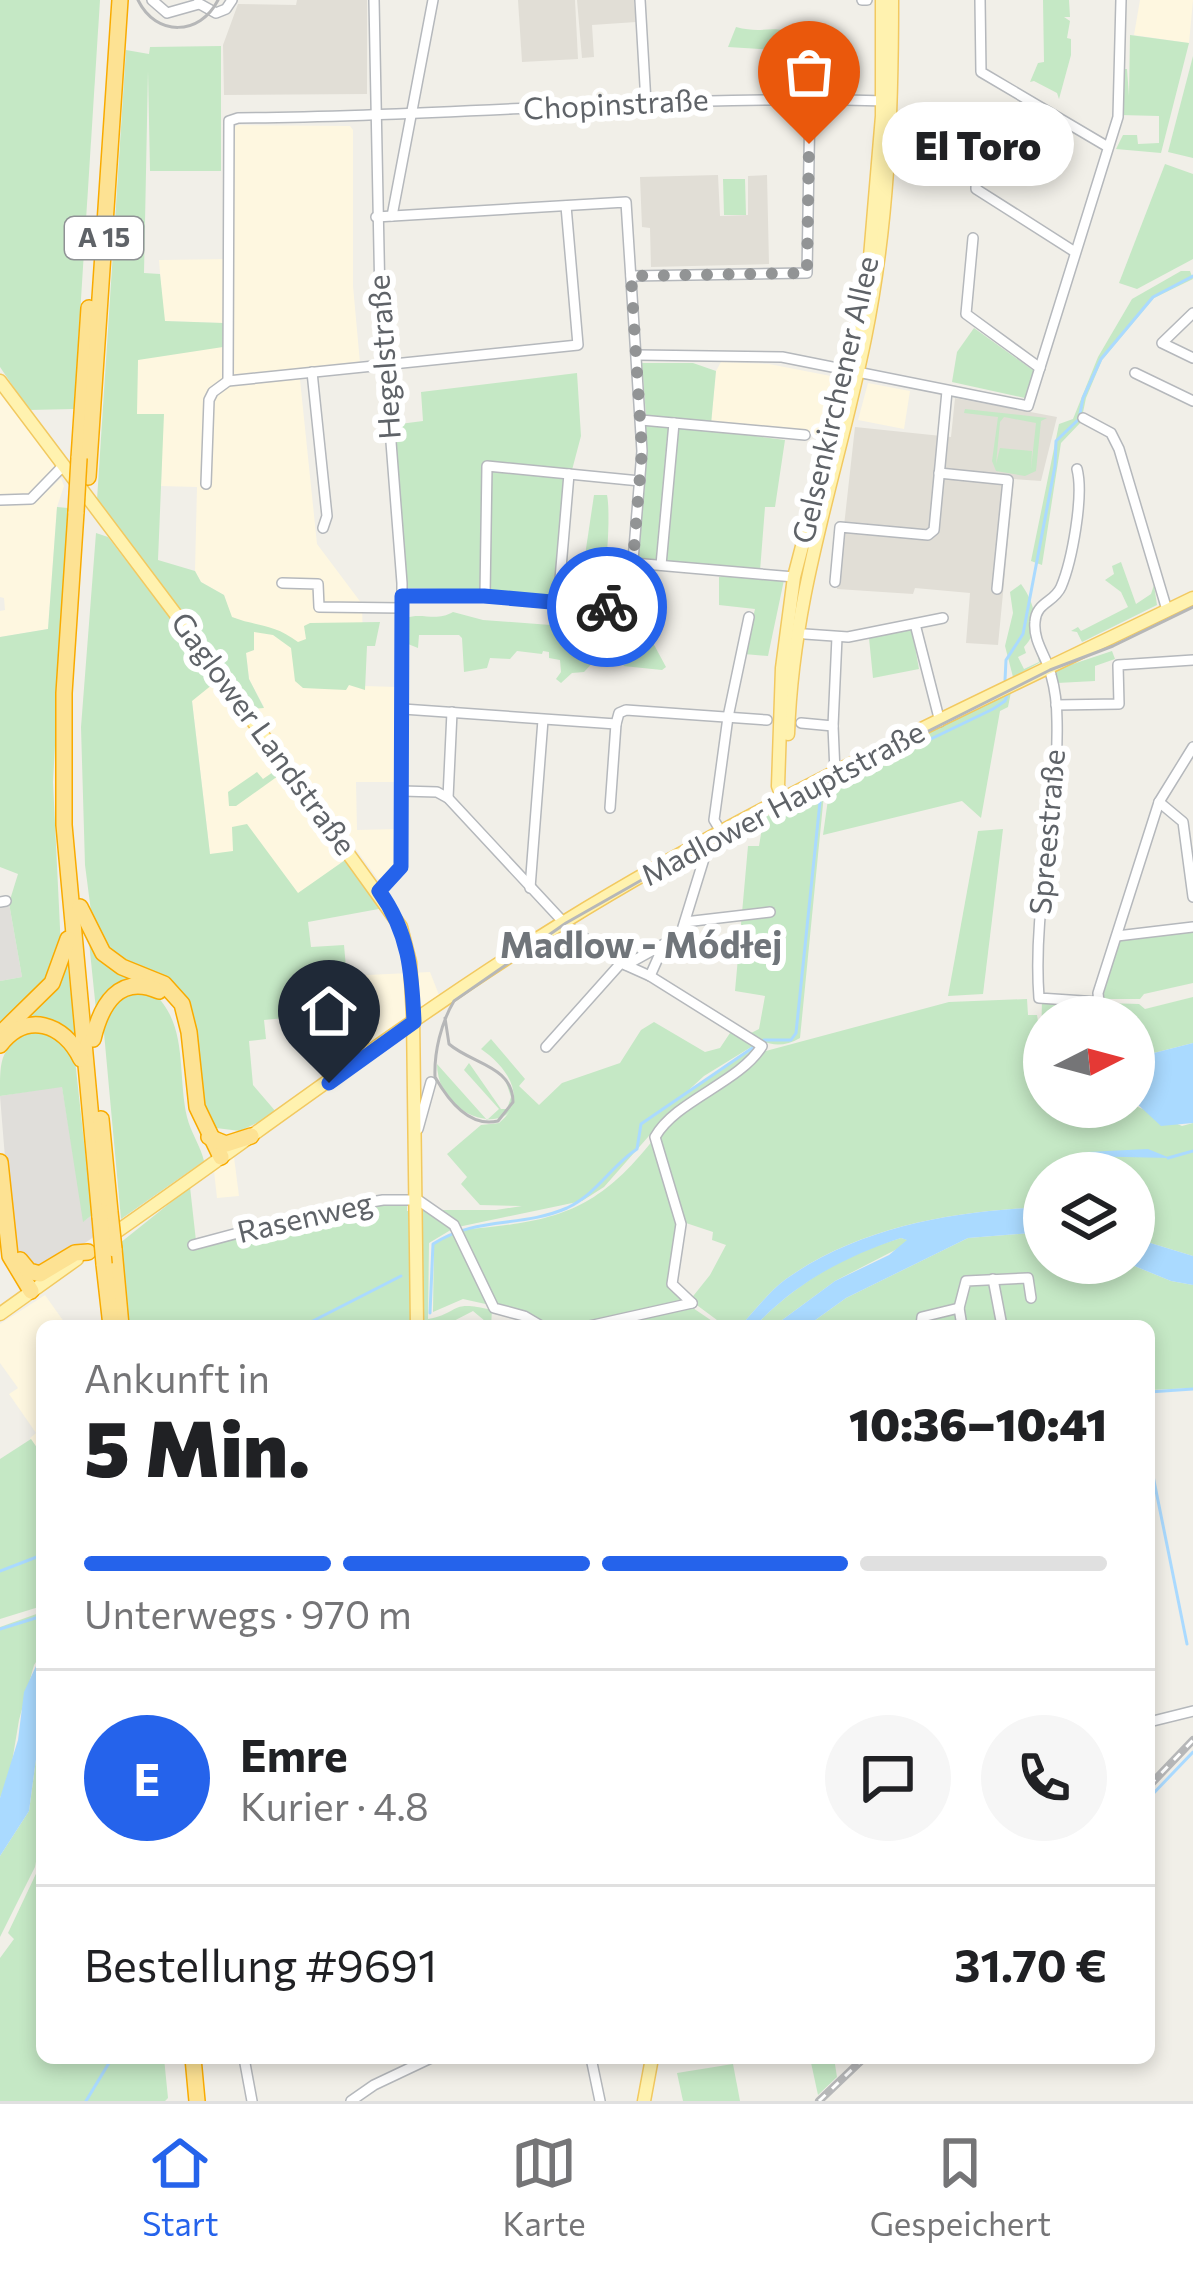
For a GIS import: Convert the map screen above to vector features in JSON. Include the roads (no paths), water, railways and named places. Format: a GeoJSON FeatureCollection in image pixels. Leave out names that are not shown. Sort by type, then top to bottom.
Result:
{"type":"FeatureCollection","features":[{"type":"Feature","properties":{"kind":"highway","name":"A 15"},"geometry":{"type":"LineString","coordinates":[[110,0],[71,462],[80,519],[73,751],[80,908],[105,1215],[120,1320]]}},
{"type":"Feature","properties":{"kind":"highway","name":"A 15"},"geometry":{"type":"LineString","coordinates":[[105,1215],[72,925],[64,756],[120,0]]}},
{"type":"Feature","properties":{"kind":"highway"},"geometry":{"type":"LineString","coordinates":[[80,908],[103,953],[122,967],[164,984],[182,1004],[197,1107],[218,1160]]}},
{"type":"Feature","properties":{"kind":"highway"},"geometry":{"type":"LineString","coordinates":[[0,1034],[52,983],[72,925]]}},
{"type":"Feature","properties":{"kind":"highway"},"geometry":{"type":"LineString","coordinates":[[93,1039],[100,1012],[117,991],[140,985],[167,997],[179,1021],[193,1120],[218,1160]]}},
{"type":"Feature","properties":{"kind":"highway"},"geometry":{"type":"LineString","coordinates":[[0,1045],[22,1026],[50,1025],[74,1044],[86,1071]]}},
{"type":"Feature","properties":{"kind":"highway"},"geometry":{"type":"LineString","coordinates":[[208,1137],[226,1144],[251,1136]]}},
{"type":"Feature","properties":{"kind":"highway"},"geometry":{"type":"LineString","coordinates":[[0,1162],[10,1256],[34,1289]]}},
{"type":"Feature","properties":{"kind":"highway"},"geometry":{"type":"LineString","coordinates":[[7,1236],[34,1289]]}},
{"type":"Feature","properties":{"kind":"highway"},"geometry":{"type":"LineString","coordinates":[[23,1266],[40,1274],[75,1252],[88,1252]]}},
{"type":"Feature","properties":{"kind":"highway","name":"A 15"},"geometry":{"type":"LineString","coordinates":[[109,1257],[110,1320]]}},
{"type":"Feature","properties":{"kind":"highway"},"geometry":{"type":"LineString","coordinates":[[184,2064],[188,2101]]}},
{"type":"Feature","properties":{"kind":"highway"},"geometry":{"type":"LineString","coordinates":[[194,2064],[197,2101]]}},
{"type":"Feature","properties":{"kind":"main road","name":"Gelsenkirchener Allee"},"geometry":{"type":"LineString","coordinates":[[883,0],[887,100]]}},
{"type":"Feature","properties":{"kind":"main road","name":"Gelsenkirchener Allee"},"geometry":{"type":"LineString","coordinates":[[786,795],[796,634],[807,568],[883,241],[892,0]]}},
{"type":"Feature","properties":{"kind":"main road","name":"Gelsenkirchener Allee"},"geometry":{"type":"LineString","coordinates":[[786,795],[778,786],[779,708],[794,578],[852,371]]}},
{"type":"Feature","properties":{"kind":"main road","name":"Gaglower Landstraße"},"geometry":{"type":"LineString","coordinates":[[0,381],[71,462],[401,927],[407,944],[414,1022],[417,1320]]}},
{"type":"Feature","properties":{"kind":"main road","name":"Madlower Hauptstraße"},"geometry":{"type":"LineString","coordinates":[[0,1314],[414,1022],[565,922],[786,795],[819,784],[1048,666],[1193,598]]}},
{"type":"Feature","properties":{"kind":"main road"},"geometry":{"type":"LineString","coordinates":[[644,2101],[651,2064]]}},
{"type":"Feature","properties":{"kind":"street"},"geometry":{"type":"LineString","coordinates":[[152,0],[167,13],[197,2],[216,13],[232,0]]}},
{"type":"Feature","properties":{"kind":"street","name":"Hegelstraße"},"geometry":{"type":"LineString","coordinates":[[374,0],[376,217],[402,602],[403,709],[401,867],[379,891]]}},
{"type":"Feature","properties":{"kind":"street"},"geometry":{"type":"LineString","coordinates":[[392,217],[433,0]]}},
{"type":"Feature","properties":{"kind":"street"},"geometry":{"type":"LineString","coordinates":[[640,0],[646,103]]}},
{"type":"Feature","properties":{"kind":"street"},"geometry":{"type":"LineString","coordinates":[[980,0],[980,72],[1108,147]]}},
{"type":"Feature","properties":{"kind":"street"},"geometry":{"type":"LineString","coordinates":[[638,355],[772,356],[1028,406],[1120,104],[1120,0]]}},
{"type":"Feature","properties":{"kind":"street","name":"Chopinstraße"},"geometry":{"type":"LineString","coordinates":[[412,116],[694,99],[887,100]]}},
{"type":"Feature","properties":{"kind":"street"},"geometry":{"type":"LineString","coordinates":[[631,276],[807,273],[810,101]]}},
{"type":"Feature","properties":{"kind":"street"},"geometry":{"type":"LineString","coordinates":[[228,381],[229,122],[238,118],[412,116]]}},
{"type":"Feature","properties":{"kind":"street"},"geometry":{"type":"LineString","coordinates":[[978,116],[976,188],[1075,252]]}},
{"type":"Feature","properties":{"kind":"street"},"geometry":{"type":"LineString","coordinates":[[282,583],[318,584],[319,607],[484,596],[629,609],[641,420],[626,202],[376,217]]}},
{"type":"Feature","properties":{"kind":"street"},"geometry":{"type":"LineString","coordinates":[[206,484],[209,400],[228,381],[578,345],[566,206]]}},
{"type":"Feature","properties":{"kind":"street"},"geometry":{"type":"LineString","coordinates":[[973,238],[966,314],[1040,368]]}},
{"type":"Feature","properties":{"kind":"street"},"geometry":{"type":"LineString","coordinates":[[1193,314],[1162,344],[1193,358]]}},
{"type":"Feature","properties":{"kind":"street"},"geometry":{"type":"LineString","coordinates":[[312,372],[327,516],[323,528]]}},
{"type":"Feature","properties":{"kind":"street"},"geometry":{"type":"LineString","coordinates":[[1135,374],[1193,401]]}},
{"type":"Feature","properties":{"kind":"street"},"geometry":{"type":"LineString","coordinates":[[835,582],[840,527],[931,535],[947,391]]}},
{"type":"Feature","properties":{"kind":"street"},"geometry":{"type":"LineString","coordinates":[[1084,418],[1111,433],[1119,449],[1167,610]]}},
{"type":"Feature","properties":{"kind":"street"},"geometry":{"type":"LineString","coordinates":[[641,420],[805,435]]}},
{"type":"Feature","properties":{"kind":"street"},"geometry":{"type":"LineString","coordinates":[[661,565],[674,423]]}},
{"type":"Feature","properties":{"kind":"street"},"geometry":{"type":"LineString","coordinates":[[0,500],[31,499],[71,462]]}},
{"type":"Feature","properties":{"kind":"street"},"geometry":{"type":"LineString","coordinates":[[484,596],[488,466],[640,481]]}},
{"type":"Feature","properties":{"kind":"street","name":"Spreestraße"},"geometry":{"type":"LineString","coordinates":[[1077,469],[1080,497],[1060,589],[1041,604],[1035,622],[1056,705],[1055,772],[1039,922],[1039,998],[1099,1002],[1117,937]]}},
{"type":"Feature","properties":{"kind":"street"},"geometry":{"type":"LineString","coordinates":[[940,473],[1008,480],[997,590]]}},
{"type":"Feature","properties":{"kind":"street"},"geometry":{"type":"LineString","coordinates":[[558,603],[569,474]]}},
{"type":"Feature","properties":{"kind":"street"},"geometry":{"type":"LineString","coordinates":[[633,562],[794,578]]}},
{"type":"Feature","properties":{"kind":"street"},"geometry":{"type":"LineString","coordinates":[[650,976],[685,922],[716,833],[728,717],[749,617]]}},
{"type":"Feature","properties":{"kind":"street"},"geometry":{"type":"LineString","coordinates":[[805,634],[837,637],[943,618]]}},
{"type":"Feature","properties":{"kind":"street","name":"Madlower Hauptstraße"},"geometry":{"type":"LineString","coordinates":[[915,623],[940,722]]}},
{"type":"Feature","properties":{"kind":"street"},"geometry":{"type":"LineString","coordinates":[[835,772],[837,637]]}},
{"type":"Feature","properties":{"kind":"street"},"geometry":{"type":"LineString","coordinates":[[1056,705],[1119,704],[1118,665],[1193,660]]}},
{"type":"Feature","properties":{"kind":"street"},"geometry":{"type":"LineString","coordinates":[[403,709],[616,724]]}},
{"type":"Feature","properties":{"kind":"street"},"geometry":{"type":"LineString","coordinates":[[448,798],[452,712]]}},
{"type":"Feature","properties":{"kind":"street"},"geometry":{"type":"LineString","coordinates":[[610,808],[620,713],[767,720]]}},
{"type":"Feature","properties":{"kind":"street"},"geometry":{"type":"LineString","coordinates":[[530,888],[543,720]]}},
{"type":"Feature","properties":{"kind":"street"},"geometry":{"type":"LineString","coordinates":[[801,723],[833,726]]}},
{"type":"Feature","properties":{"kind":"street"},"geometry":{"type":"LineString","coordinates":[[1193,747],[1159,802],[1117,937],[1193,927]]}},
{"type":"Feature","properties":{"kind":"street"},"geometry":{"type":"LineString","coordinates":[[402,791],[437,792],[448,798],[565,922],[624,964],[760,1045],[713,1091],[664,1123],[655,1137],[681,1224],[672,1284],[692,1304],[618,1320]]}},
{"type":"Feature","properties":{"kind":"street"},"geometry":{"type":"LineString","coordinates":[[1159,802],[1179,815],[1190,849],[1193,897]]}},
{"type":"Feature","properties":{"kind":"street"},"geometry":{"type":"LineString","coordinates":[[685,922],[770,912]]}},
{"type":"Feature","properties":{"kind":"street"},"geometry":{"type":"LineString","coordinates":[[546,1047],[624,964],[670,940]]}},
{"type":"Feature","properties":{"kind":"street"},"geometry":{"type":"LineString","coordinates":[[417,1132],[430,1082]]}},
{"type":"Feature","properties":{"kind":"street","name":"Rasenweg"},"geometry":{"type":"LineString","coordinates":[[193,1245],[324,1210],[382,1199],[418,1200]]}},
{"type":"Feature","properties":{"kind":"street"},"geometry":{"type":"LineString","coordinates":[[418,1200],[456,1229],[494,1308],[531,1320]]}},
{"type":"Feature","properties":{"kind":"street"},"geometry":{"type":"LineString","coordinates":[[961,1320],[966,1281],[1028,1278],[1031,1298]]}},
{"type":"Feature","properties":{"kind":"street"},"geometry":{"type":"LineString","coordinates":[[993,1280],[1001,1320]]}},
{"type":"Feature","properties":{"kind":"street"},"geometry":{"type":"LineString","coordinates":[[922,1320],[959,1308]]}},
{"type":"Feature","properties":{"kind":"street"},"geometry":{"type":"LineString","coordinates":[[1155,1719],[1193,1712]]}},
{"type":"Feature","properties":{"kind":"street"},"geometry":{"type":"LineString","coordinates":[[245,2064],[253,2101]]}},
{"type":"Feature","properties":{"kind":"street"},"geometry":{"type":"LineString","coordinates":[[351,2101],[418,2064]]}},
{"type":"Feature","properties":{"kind":"street"},"geometry":{"type":"LineString","coordinates":[[592,2064],[600,2101]]}},
{"type":"Feature","properties":{"kind":"water"},"geometry":{"type":"Polygon","coordinates":[[[1193,1043],[1193,1123],[1161,1126],[1155,1120],[1155,1053],[1193,1043]]]}},
{"type":"Feature","properties":{"kind":"water"},"geometry":{"type":"Polygon","coordinates":[[[1148,1149],[1170,1158],[1155,1158],[1155,1152],[1087,1152],[1148,1149]]]}},
{"type":"Feature","properties":{"kind":"water"},"geometry":{"type":"Polygon","coordinates":[[[1023,1209],[1023,1234],[968,1238],[846,1298],[815,1320],[782,1320],[835,1281],[889,1255],[907,1240],[901,1238],[805,1284],[762,1320],[745,1320],[786,1279],[815,1261],[877,1234],[943,1218],[1023,1209]]]}},
{"type":"Feature","properties":{"kind":"water"},"geometry":{"type":"Polygon","coordinates":[[[1155,1244],[1193,1256],[1193,1285],[1155,1274],[1155,1244]]]}},
{"type":"Feature","properties":{"kind":"water"},"geometry":{"type":"Polygon","coordinates":[[[36,1666],[36,1759],[29,1811],[0,1856],[0,1798],[18,1740],[24,1692],[36,1666]]]}},
{"type":"Feature","properties":{"kind":"waterway"},"geometry":{"type":"LineString","coordinates":[[1005,680],[1006,660],[1023,634],[1056,441],[1079,419],[1101,359],[1153,297],[1193,276]]}},
{"type":"Feature","properties":{"kind":"waterway"},"geometry":{"type":"LineString","coordinates":[[430,1313],[433,1244],[466,1229],[550,1214],[578,1202],[637,1149],[641,1124],[764,1040],[791,1040],[796,1033],[821,792],[993,709],[1007,695]]}},
{"type":"Feature","properties":{"kind":"waterway"},"geometry":{"type":"LineString","coordinates":[[1168,1158],[1193,1151]]}},
{"type":"Feature","properties":{"kind":"waterway"},"geometry":{"type":"LineString","coordinates":[[315,1320],[401,1276]]}},
{"type":"Feature","properties":{"kind":"waterway"},"geometry":{"type":"LineString","coordinates":[[1155,1392],[1193,1389]]}},
{"type":"Feature","properties":{"kind":"waterway"},"geometry":{"type":"LineString","coordinates":[[1155,1486],[1187,1644]]}},
{"type":"Feature","properties":{"kind":"waterway"},"geometry":{"type":"LineString","coordinates":[[0,1571],[36,1557]]}},
{"type":"Feature","properties":{"kind":"waterway"},"geometry":{"type":"LineString","coordinates":[[0,1629],[36,1618]]}},
{"type":"Feature","properties":{"kind":"waterway"},"geometry":{"type":"LineString","coordinates":[[1155,1792],[1193,1752]]}},
{"type":"Feature","properties":{"kind":"waterway"},"geometry":{"type":"LineString","coordinates":[[86,2101],[108,2064]]}},
{"type":"Feature","properties":{"kind":"tram line"},"geometry":{"type":"LineString","coordinates":[[138,0],[156,21],[178,27],[200,20],[218,0]]}},
{"type":"Feature","properties":{"kind":"tram line"},"geometry":{"type":"LineString","coordinates":[[815,788],[1050,670],[1193,607]]}},
{"type":"Feature","properties":{"kind":"tram line"},"geometry":{"type":"LineString","coordinates":[[445,1018],[449,1044],[499,1073],[511,1090],[513,1102],[498,1121],[469,1116],[435,1077],[439,1038],[445,1019],[454,1001],[566,923],[756,815]]}},
{"type":"Feature","properties":{"kind":"railway"},"geometry":{"type":"LineString","coordinates":[[1155,1780],[1193,1740]]}},
{"type":"Feature","properties":{"kind":"railway"},"geometry":{"type":"LineString","coordinates":[[819,2101],[858,2064]]}},
{"type":"Feature","properties":{"kind":"place","name":"El Toro"},"geometry":{"type":"Point","coordinates":[809,144]}},
{"type":"Feature","properties":{"kind":"district","name":"Madlow - Módłej"},"geometry":{"type":"Point","coordinates":[641,945]}}]}
